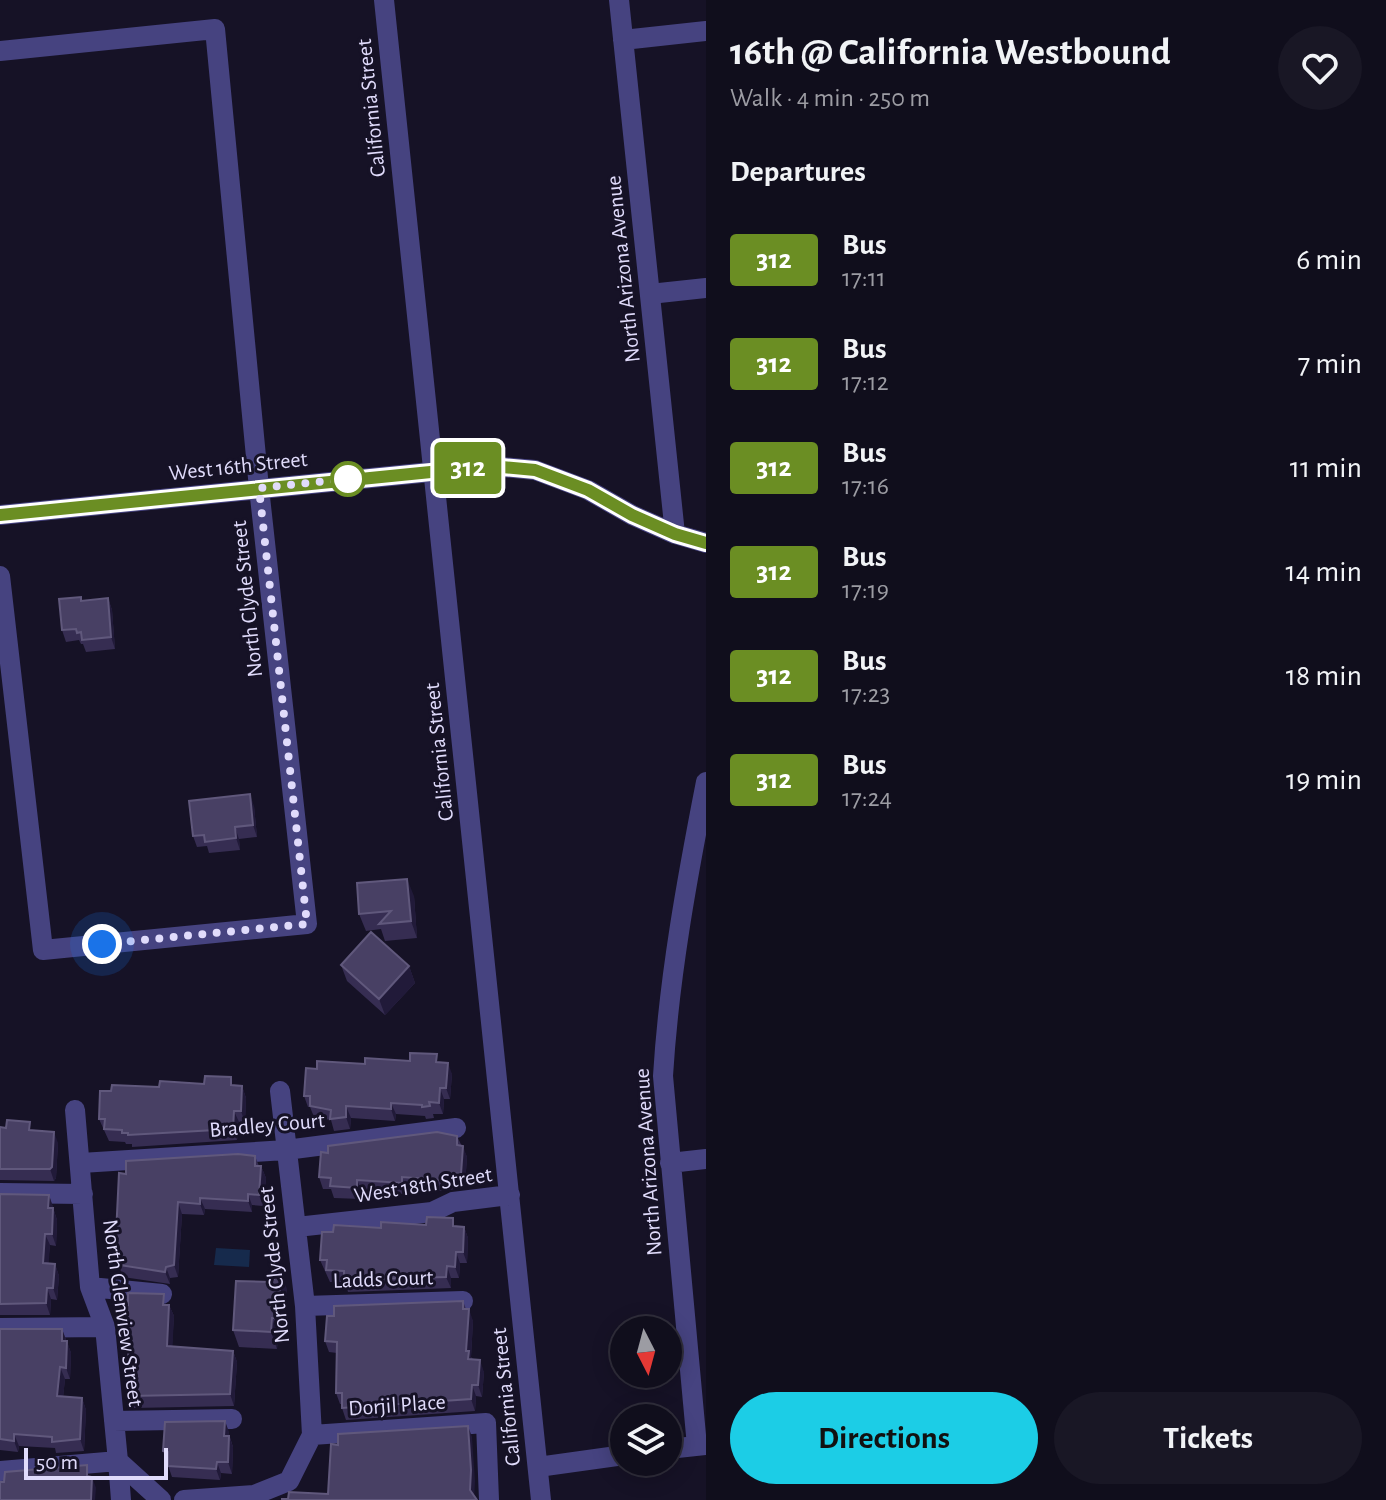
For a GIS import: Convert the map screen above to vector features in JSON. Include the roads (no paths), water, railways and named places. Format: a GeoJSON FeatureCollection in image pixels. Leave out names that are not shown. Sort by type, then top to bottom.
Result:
{"type":"FeatureCollection","features":[{"type":"Feature","properties":{"kind":"street","name":"California Street"},"geometry":{"type":"LineString","coordinates":[[384,0],[541,1500]]}},
{"type":"Feature","properties":{"kind":"street","name":"North Arizona Avenue"},"geometry":{"type":"LineString","coordinates":[[619,0],[675,534]]}},
{"type":"Feature","properties":{"kind":"street","name":"North Clyde Street"},"geometry":{"type":"LineString","coordinates":[[0,51],[215,29],[259,488],[307,924],[43,950],[0,576]]}},
{"type":"Feature","properties":{"kind":"street"},"geometry":{"type":"LineString","coordinates":[[623,40],[706,31]]}},
{"type":"Feature","properties":{"kind":"street"},"geometry":{"type":"LineString","coordinates":[[650,294],[706,288]]}},
{"type":"Feature","properties":{"kind":"street","name":"West 16th Street"},"geometry":{"type":"LineString","coordinates":[[0,515],[491,466],[535,470],[588,490],[632,515],[675,534],[706,543]]}},
{"type":"Feature","properties":{"kind":"street","name":"North Arizona Avenue"},"geometry":{"type":"LineString","coordinates":[[702,1445],[663,1076],[667,1019],[697,868],[706,782]]}},
{"type":"Feature","properties":{"kind":"street","name":"North Clyde Street"},"geometry":{"type":"LineString","coordinates":[[280,1091],[305,1306],[312,1435]]}},
{"type":"Feature","properties":{"kind":"street","name":"North Glenview Street"},"geometry":{"type":"LineString","coordinates":[[75,1110],[90,1287],[105,1327],[121,1500]]}},
{"type":"Feature","properties":{"kind":"street","name":"Bradley Court"},"geometry":{"type":"LineString","coordinates":[[81,1163],[286,1150],[456,1128]]}},
{"type":"Feature","properties":{"kind":"street"},"geometry":{"type":"LineString","coordinates":[[670,1163],[706,1159]]}},
{"type":"Feature","properties":{"kind":"street"},"geometry":{"type":"LineString","coordinates":[[0,1193],[83,1194]]}},
{"type":"Feature","properties":{"kind":"street","name":"West 18th Street"},"geometry":{"type":"LineString","coordinates":[[297,1227],[432,1212],[453,1202],[510,1195]]}},
{"type":"Feature","properties":{"kind":"street"},"geometry":{"type":"LineString","coordinates":[[90,1287],[162,1294]]}},
{"type":"Feature","properties":{"kind":"street","name":"Ladds Court"},"geometry":{"type":"LineString","coordinates":[[305,1306],[463,1301]]}},
{"type":"Feature","properties":{"kind":"street"},"geometry":{"type":"LineString","coordinates":[[0,1328],[105,1327]]}},
{"type":"Feature","properties":{"kind":"street"},"geometry":{"type":"LineString","coordinates":[[114,1421],[232,1419]]}},
{"type":"Feature","properties":{"kind":"street","name":"Dorjil Place"},"geometry":{"type":"LineString","coordinates":[[312,1435],[486,1423],[489,1500]]}},
{"type":"Feature","properties":{"kind":"street"},"geometry":{"type":"LineString","coordinates":[[184,1500],[254,1498],[289,1481],[312,1435]]}},
{"type":"Feature","properties":{"kind":"street"},"geometry":{"type":"LineString","coordinates":[[682,1447],[702,1445]]}},
{"type":"Feature","properties":{"kind":"street"},"geometry":{"type":"LineString","coordinates":[[538,1467],[610,1457]]}},
{"type":"Feature","properties":{"kind":"street"},"geometry":{"type":"LineString","coordinates":[[0,1471],[118,1461],[161,1500]]}},
{"type":"Feature","properties":{"kind":"water"},"geometry":{"type":"Polygon","coordinates":[[[216,1248],[250,1250],[249,1267],[214,1265],[216,1248]]]}}]}
